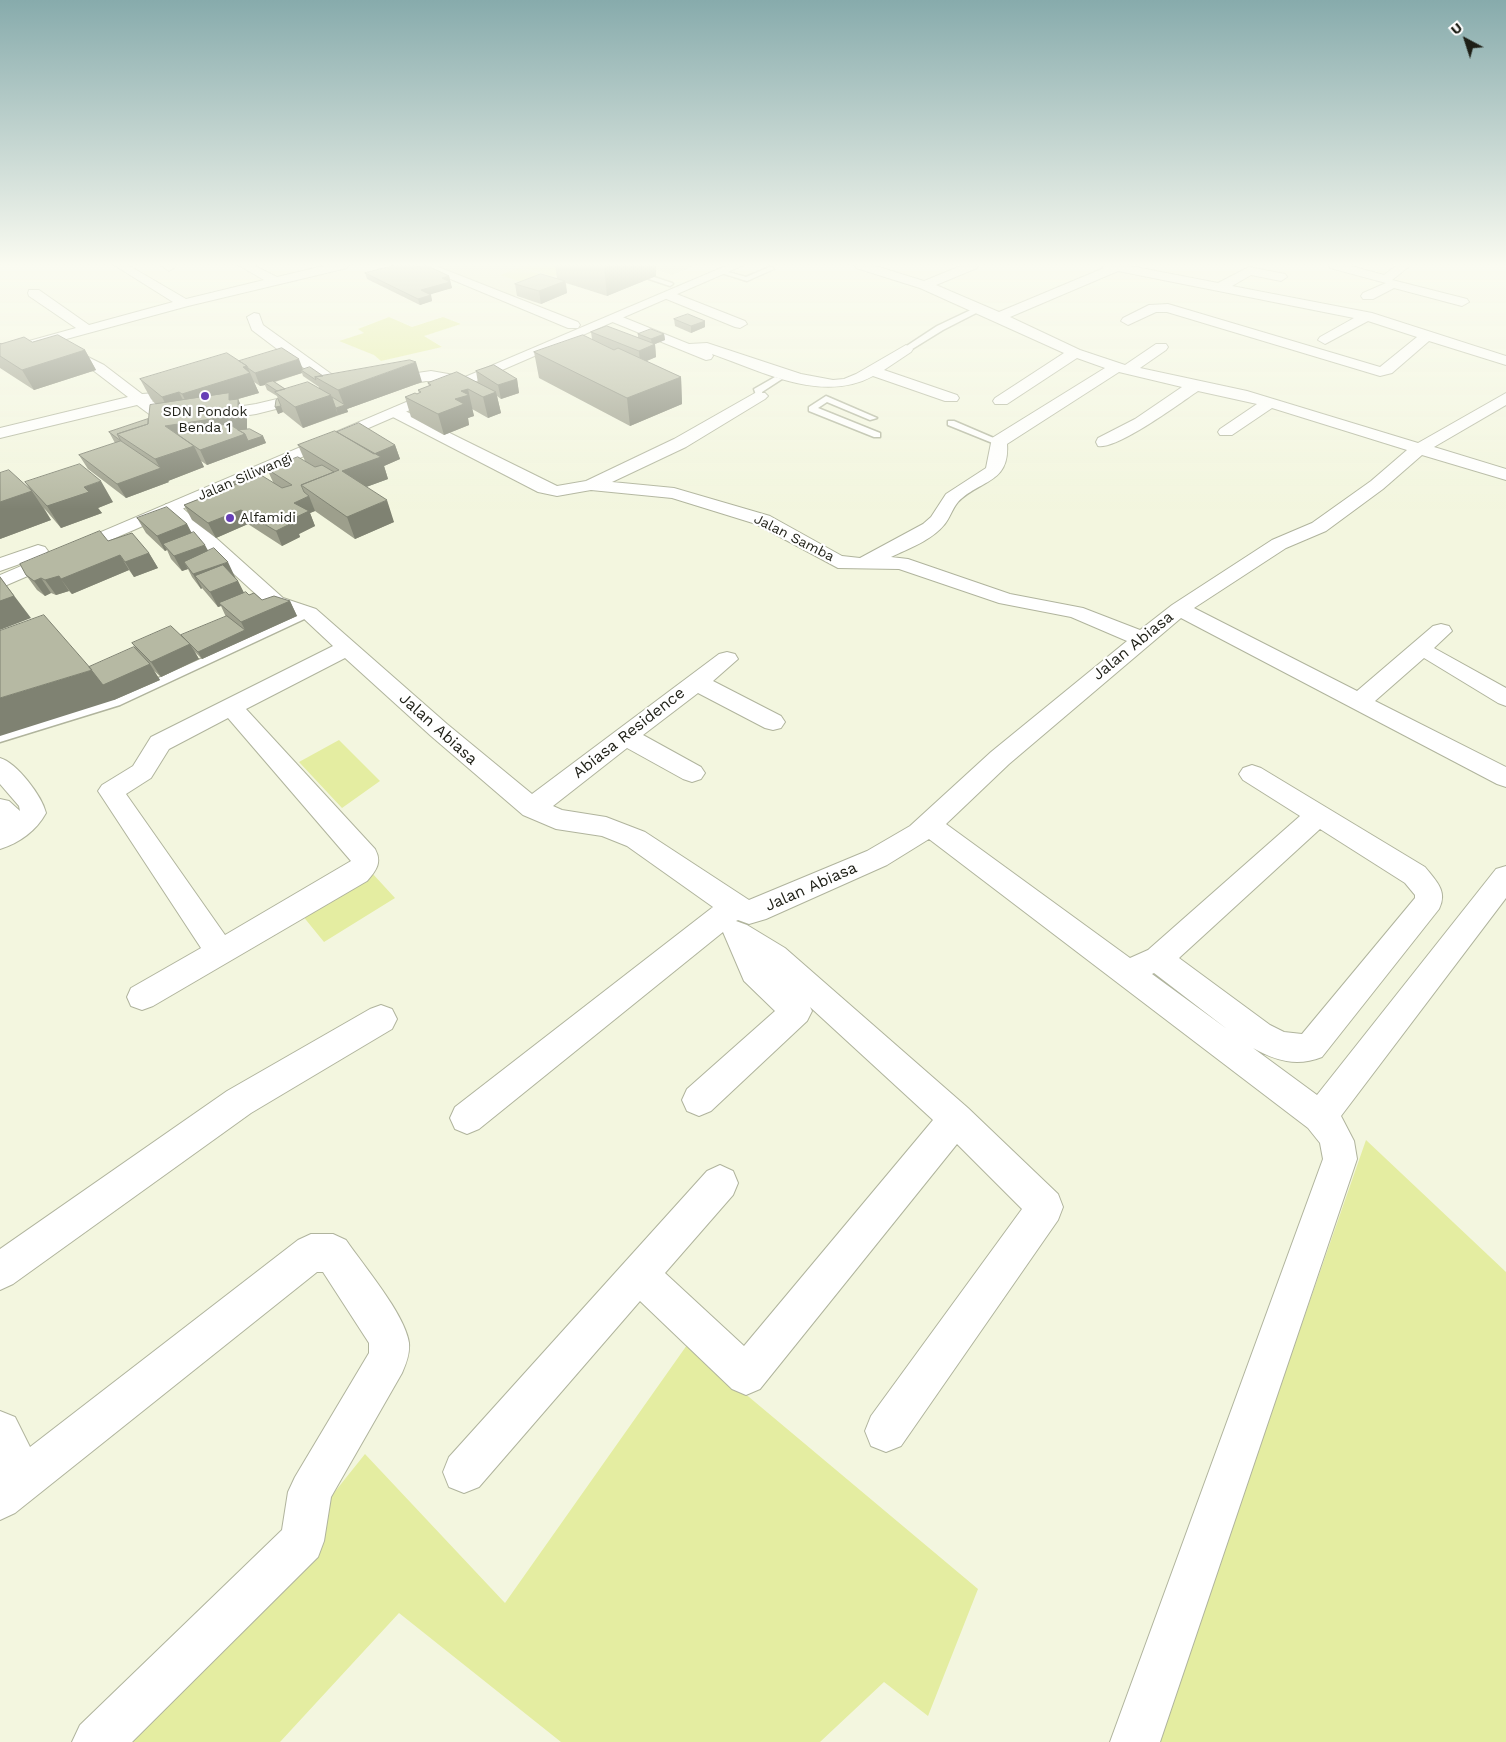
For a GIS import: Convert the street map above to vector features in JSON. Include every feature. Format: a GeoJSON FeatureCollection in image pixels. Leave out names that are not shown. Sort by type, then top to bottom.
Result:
{"type":"FeatureCollection","features":[{"type":"Feature","properties":{"kind":"street"},"geometry":{"type":"LineString","coordinates":[[0,353],[25,346]]}},
{"type":"Feature","properties":{"kind":"street"},"geometry":{"type":"LineString","coordinates":[[59,346],[99,368],[170,422],[256,408],[343,389],[431,376],[449,378]]}},
{"type":"Feature","properties":{"kind":"street"},"geometry":{"type":"LineString","coordinates":[[283,346],[343,389]]}},
{"type":"Feature","properties":{"kind":"street","name":"Jalan Siliwangi"},"geometry":{"type":"LineString","coordinates":[[0,566],[523,346]]}},
{"type":"Feature","properties":{"kind":"street","name":"Jalan Siliwangi"},"geometry":{"type":"LineString","coordinates":[[0,582],[549,346]]}},
{"type":"Feature","properties":{"kind":"street"},"geometry":{"type":"LineString","coordinates":[[685,346],[704,355],[778,379],[826,398]]}},
{"type":"Feature","properties":{"kind":"street"},"geometry":{"type":"LineString","coordinates":[[689,348],[700,346]]}},
{"type":"Feature","properties":{"kind":"street"},"geometry":{"type":"LineString","coordinates":[[703,346],[826,383],[845,383],[906,349]]}},
{"type":"Feature","properties":{"kind":"street"},"geometry":{"type":"LineString","coordinates":[[1061,346],[1122,369],[1195,386],[1229,390],[1506,476]]}},
{"type":"Feature","properties":{"kind":"street"},"geometry":{"type":"LineString","coordinates":[[1295,346],[1380,372],[1386,370],[1407,346]]}},
{"type":"Feature","properties":{"kind":"street"},"geometry":{"type":"LineString","coordinates":[[1482,346],[1506,361]]}},
{"type":"Feature","properties":{"kind":"street"},"geometry":{"type":"LineString","coordinates":[[861,564],[935,524],[951,500],[978,483],[998,465],[1001,455],[998,442],[1161,347]]}},
{"type":"Feature","properties":{"kind":"street"},"geometry":{"type":"LineString","coordinates":[[1001,401],[1075,353]]}},
{"type":"Feature","properties":{"kind":"street"},"geometry":{"type":"LineString","coordinates":[[245,369],[296,356]]}},
{"type":"Feature","properties":{"kind":"street"},"geometry":{"type":"LineString","coordinates":[[870,370],[951,398]]}},
{"type":"Feature","properties":{"kind":"street"},"geometry":{"type":"LineString","coordinates":[[1104,442],[1141,422],[1195,386]]}},
{"type":"Feature","properties":{"kind":"street"},"geometry":{"type":"LineString","coordinates":[[0,433],[77,416],[165,392]]}},
{"type":"Feature","properties":{"kind":"street"},"geometry":{"type":"LineString","coordinates":[[591,484],[680,443],[760,396]]}},
{"type":"Feature","properties":{"kind":"street","name":"Jalan Abiasa"},"geometry":{"type":"LineString","coordinates":[[172,508],[276,602],[309,613],[439,730],[532,808],[556,819],[606,827],[636,839],[735,921],[877,858],[929,825],[1007,751],[1179,609],[1279,544],[1319,527],[1377,485],[1419,449],[1506,398]]}},
{"type":"Feature","properties":{"kind":"street"},"geometry":{"type":"LineString","coordinates":[[1226,432],[1270,402]]}},
{"type":"Feature","properties":{"kind":"street","name":"Jalan Samba"},"geometry":{"type":"LineString","coordinates":[[395,412],[544,488],[557,491],[572,490],[591,484],[674,493],[735,510],[780,528],[845,564],[901,563],[1006,599],[1076,612],[1142,639]]}},
{"type":"Feature","properties":{"kind":"street"},"geometry":{"type":"LineString","coordinates":[[1179,609],[1506,768]]}},
{"type":"Feature","properties":{"kind":"street"},"geometry":{"type":"LineString","coordinates":[[1369,702],[1441,631]]}},
{"type":"Feature","properties":{"kind":"street"},"geometry":{"type":"LineString","coordinates":[[220,952],[111,791],[142,772],[160,743],[349,647]]}},
{"type":"Feature","properties":{"kind":"street"},"geometry":{"type":"LineString","coordinates":[[1433,655],[1506,698]]}},
{"type":"Feature","properties":{"kind":"street","name":"Abiasa Residence"},"geometry":{"type":"LineString","coordinates":[[532,808],[727,659]]}},
{"type":"Feature","properties":{"kind":"street"},"geometry":{"type":"LineString","coordinates":[[696,682],[773,722]]}},
{"type":"Feature","properties":{"kind":"street"},"geometry":{"type":"LineString","coordinates":[[1369,702],[1506,778]]}},
{"type":"Feature","properties":{"kind":"street"},"geometry":{"type":"LineString","coordinates":[[142,997],[357,873],[365,864],[365,856],[231,706]]}},
{"type":"Feature","properties":{"kind":"street"},"geometry":{"type":"LineString","coordinates":[[626,736],[692,774]]}},
{"type":"Feature","properties":{"kind":"street"},"geometry":{"type":"LineString","coordinates":[[0,767],[31,803],[34,813],[24,824],[3,822]]}},
{"type":"Feature","properties":{"kind":"street"},"geometry":{"type":"LineString","coordinates":[[1158,960],[1259,1035],[1275,1044],[1295,1050],[1312,1047],[1429,901],[1429,892],[1415,875],[1252,774]]}},
{"type":"Feature","properties":{"kind":"street"},"geometry":{"type":"LineString","coordinates":[[1115,963],[1133,967],[1158,960],[1318,815]]}},
{"type":"Feature","properties":{"kind":"street"},"geometry":{"type":"LineString","coordinates":[[929,825],[1320,1117],[1331,1128],[1339,1142],[1340,1159],[1135,1742]]}},
{"type":"Feature","properties":{"kind":"street"},"geometry":{"type":"LineString","coordinates":[[1320,1117],[1506,877]]}},
{"type":"Feature","properties":{"kind":"street"},"geometry":{"type":"LineString","coordinates":[[699,1100],[796,1011],[755,972],[735,921]]}},
{"type":"Feature","properties":{"kind":"street"},"geometry":{"type":"LineString","coordinates":[[467,1118],[735,921]]}},
{"type":"Feature","properties":{"kind":"street"},"geometry":{"type":"LineString","coordinates":[[735,921],[956,1119],[1045,1208],[886,1431]]}},
{"type":"Feature","properties":{"kind":"street"},"geometry":{"type":"LineString","coordinates":[[0,1271],[239,1102],[381,1019]]}},
{"type":"Feature","properties":{"kind":"street"},"geometry":{"type":"LineString","coordinates":[[639,1274],[746,1375],[956,1119]]}},
{"type":"Feature","properties":{"kind":"street"},"geometry":{"type":"LineString","coordinates":[[464,1472],[720,1183]]}},
{"type":"Feature","properties":{"kind":"street"},"geometry":{"type":"LineString","coordinates":[[0,1432],[11,1488],[311,1253],[333,1253],[385,1330],[389,1343],[388,1358],[349,1422],[310,1492],[302,1541],[97,1742]]}},
{"type":"Feature","properties":{"kind":"lane"},"geometry":{"type":"LineString","coordinates":[[906,349],[910,346]]}},
{"type":"Feature","properties":{"kind":"lane"},"geometry":{"type":"LineString","coordinates":[[760,396],[757,391],[778,379]]}},
{"type":"Feature","properties":{"kind":"lane"},"geometry":{"type":"LineString","coordinates":[[873,418],[826,398],[812,409],[877,435]]}},
{"type":"Feature","properties":{"kind":"lane"},"geometry":{"type":"LineString","coordinates":[[951,423],[998,442]]}},
{"type":"Feature","properties":{"kind":"lane"},"geometry":{"type":"LineString","coordinates":[[0,738],[116,702],[309,613]]}},
{"type":"Feature","properties":{"kind":"green space"},"geometry":{"type":"Polygon","coordinates":[[[352,346],[442,347],[381,361],[374,355],[352,346]]]}},
{"type":"Feature","properties":{"kind":"green space"},"geometry":{"type":"Polygon","coordinates":[[[339,740],[380,781],[342,808],[299,762],[339,740]]]}},
{"type":"Feature","properties":{"kind":"green space"},"geometry":{"type":"Polygon","coordinates":[[[372,873],[395,898],[324,942],[302,915],[372,873]]]}},
{"type":"Feature","properties":{"kind":"green space"},"geometry":{"type":"Polygon","coordinates":[[[1366,1140],[1506,1272],[1506,1742],[1156,1742],[1366,1140]]]}},
{"type":"Feature","properties":{"kind":"green space"},"geometry":{"type":"Polygon","coordinates":[[[687,1345],[978,1589],[928,1716],[884,1682],[820,1742],[561,1742],[399,1613],[280,1742],[108,1742],[221,1634],[365,1454],[505,1603],[687,1345]]]}},
{"type":"Feature","properties":{"kind":"building"},"geometry":{"type":"Polygon","coordinates":[[[0,346],[78,346],[85,350],[22,370],[0,356],[0,346]]]}},
{"type":"Feature","properties":{"kind":"building"},"geometry":{"type":"Polygon","coordinates":[[[550,346],[606,346],[614,350],[618,348],[681,377],[627,398],[534,352],[550,346]]]}},
{"type":"Feature","properties":{"kind":"building"},"geometry":{"type":"Polygon","coordinates":[[[627,346],[650,346],[639,351],[627,346]]]}},
{"type":"Feature","properties":{"kind":"building"},"geometry":{"type":"Polygon","coordinates":[[[282,348],[299,359],[255,373],[239,361],[282,348]]]}},
{"type":"Feature","properties":{"kind":"building"},"geometry":{"type":"Polygon","coordinates":[[[227,353],[247,366],[243,367],[250,373],[182,394],[179,392],[162,397],[140,379],[227,353]]]}},
{"type":"Feature","properties":{"kind":"building"},"geometry":{"type":"Polygon","coordinates":[[[410,360],[416,362],[338,390],[315,377],[410,360]]]}},
{"type":"Feature","properties":{"kind":"building"},"geometry":{"type":"Polygon","coordinates":[[[494,365],[517,379],[498,385],[476,371],[494,365]]]}},
{"type":"Feature","properties":{"kind":"building"},"geometry":{"type":"Polygon","coordinates":[[[310,367],[323,376],[315,377],[316,380],[301,370],[310,367]]]}},
{"type":"Feature","properties":{"kind":"building"},"geometry":{"type":"Polygon","coordinates":[[[457,372],[496,392],[483,397],[468,389],[461,391],[469,395],[455,399],[464,404],[438,414],[405,397],[421,392],[418,390],[431,385],[428,383],[457,372]]]}},
{"type":"Feature","properties":{"kind":"building"},"geometry":{"type":"Polygon","coordinates":[[[273,381],[285,389],[277,391],[265,383],[273,381]]]}},
{"type":"Feature","properties":{"kind":"building"},"geometry":{"type":"Polygon","coordinates":[[[308,382],[331,395],[295,407],[275,392],[308,382]]]}},
{"type":"Feature","properties":{"kind":"building"},"geometry":{"type":"Polygon","coordinates":[[[229,393],[229,400],[238,399],[238,408],[231,409],[231,416],[165,426],[194,446],[155,459],[117,434],[148,424],[150,405],[229,393]]]}},
{"type":"Feature","properties":{"kind":"building"},"geometry":{"type":"Polygon","coordinates":[[[332,397],[345,405],[336,408],[332,397]]]}},
{"type":"Feature","properties":{"kind":"building"},"geometry":{"type":"Polygon","coordinates":[[[278,399],[281,406],[275,407],[276,400],[278,399]]]}},
{"type":"Feature","properties":{"kind":"building"},"geometry":{"type":"Polygon","coordinates":[[[148,419],[148,424],[117,434],[121,441],[109,432],[148,419]]]}},
{"type":"Feature","properties":{"kind":"building"},"geometry":{"type":"Polygon","coordinates":[[[359,423],[395,445],[374,454],[337,432],[359,423]]]}},
{"type":"Feature","properties":{"kind":"building"},"geometry":{"type":"Polygon","coordinates":[[[229,424],[245,434],[200,450],[177,434],[190,430],[229,424]]]}},
{"type":"Feature","properties":{"kind":"building"},"geometry":{"type":"Polygon","coordinates":[[[250,429],[263,436],[248,441],[245,434],[238,430],[250,429]]]}},
{"type":"Feature","properties":{"kind":"building"},"geometry":{"type":"Polygon","coordinates":[[[335,431],[381,457],[342,471],[387,500],[347,517],[301,485],[339,470],[298,445],[335,431]]]}},
{"type":"Feature","properties":{"kind":"building"},"geometry":{"type":"Polygon","coordinates":[[[121,441],[161,468],[117,484],[79,455],[121,441]]]}},
{"type":"Feature","properties":{"kind":"building"},"geometry":{"type":"Polygon","coordinates":[[[298,457],[315,467],[322,465],[334,472],[301,485],[304,492],[309,496],[294,503],[309,511],[290,520],[294,522],[276,531],[241,510],[208,523],[184,505],[237,484],[233,482],[256,472],[282,488],[292,485],[267,469],[298,457]]]}},
{"type":"Feature","properties":{"kind":"building"},"geometry":{"type":"Polygon","coordinates":[[[80,464],[101,481],[84,487],[89,492],[47,506],[25,482],[80,464]]]}},
{"type":"Feature","properties":{"kind":"building"},"geometry":{"type":"Polygon","coordinates":[[[9,470],[32,491],[0,502],[0,473],[9,470]]]}},
{"type":"Feature","properties":{"kind":"building"},"geometry":{"type":"Polygon","coordinates":[[[167,507],[187,524],[157,536],[137,518],[167,507]]]}},
{"type":"Feature","properties":{"kind":"building"},"geometry":{"type":"Polygon","coordinates":[[[100,531],[108,541],[132,533],[149,553],[125,562],[120,555],[61,579],[59,576],[45,580],[41,578],[34,581],[26,575],[20,564],[100,531]]]}},
{"type":"Feature","properties":{"kind":"building"},"geometry":{"type":"Polygon","coordinates":[[[194,532],[205,545],[174,556],[163,544],[194,532]]]}},
{"type":"Feature","properties":{"kind":"building"},"geometry":{"type":"Polygon","coordinates":[[[214,548],[228,562],[193,574],[184,562],[214,548]]]}},
{"type":"Feature","properties":{"kind":"building"},"geometry":{"type":"Polygon","coordinates":[[[223,565],[238,581],[210,592],[195,576],[223,565]]]}},
{"type":"Feature","properties":{"kind":"building"},"geometry":{"type":"Polygon","coordinates":[[[0,577],[14,596],[0,601],[0,577]]]}},
{"type":"Feature","properties":{"kind":"building"},"geometry":{"type":"Polygon","coordinates":[[[246,592],[249,595],[254,593],[262,600],[274,596],[290,601],[241,622],[219,603],[246,592]]]}},
{"type":"Feature","properties":{"kind":"building"},"geometry":{"type":"Polygon","coordinates":[[[44,615],[92,670],[0,698],[0,631],[44,615]]]}},
{"type":"Feature","properties":{"kind":"building"},"geometry":{"type":"Polygon","coordinates":[[[227,616],[245,630],[198,652],[181,635],[227,616]]]}},
{"type":"Feature","properties":{"kind":"building"},"geometry":{"type":"Polygon","coordinates":[[[171,626],[190,644],[151,662],[132,643],[171,626]]]}},
{"type":"Feature","properties":{"kind":"building"},"geometry":{"type":"Polygon","coordinates":[[[134,647],[150,664],[103,685],[89,667],[134,647]]]}},
{"type":"Feature","properties":{"kind":"place","name":"SDN Pondok Benda 1"},"geometry":{"type":"Point","coordinates":[205,396]}},
{"type":"Feature","properties":{"kind":"place","name":"Alfamidi"},"geometry":{"type":"Point","coordinates":[230,518]}}]}
